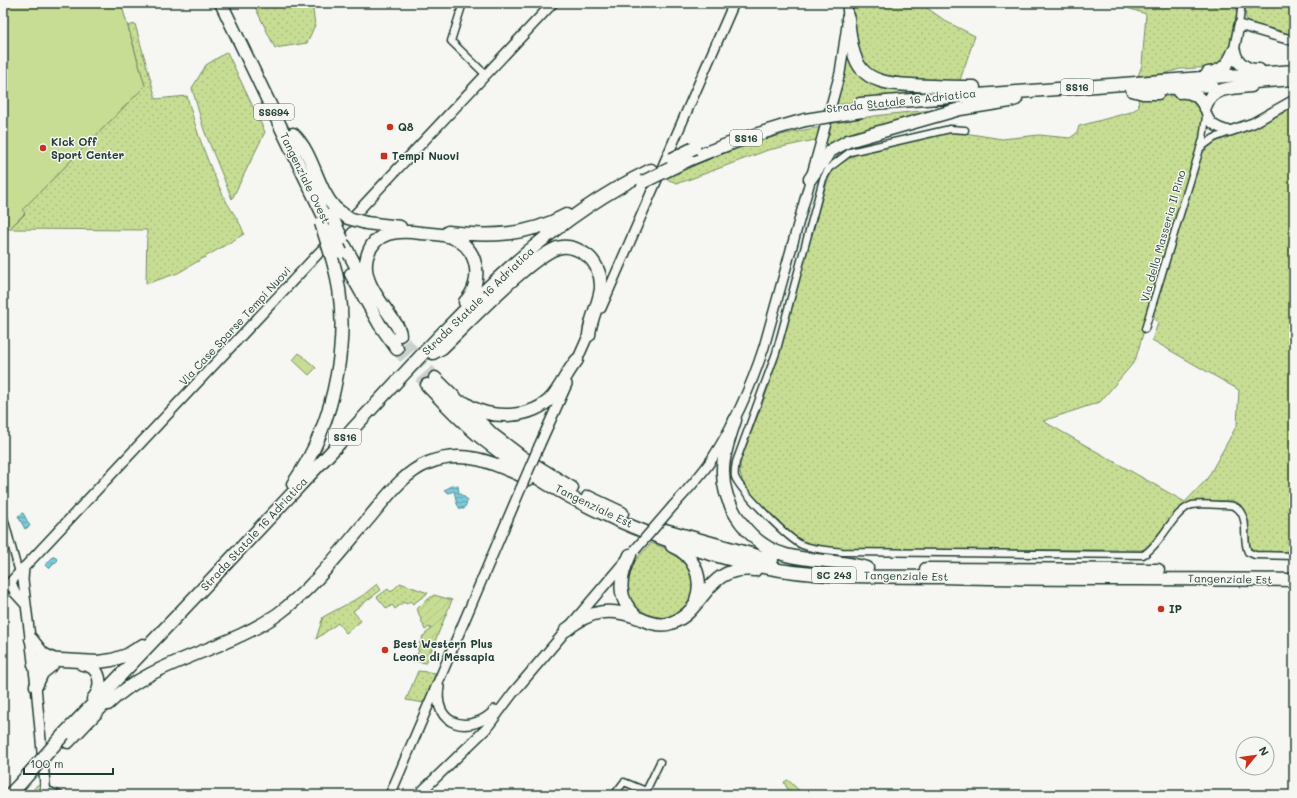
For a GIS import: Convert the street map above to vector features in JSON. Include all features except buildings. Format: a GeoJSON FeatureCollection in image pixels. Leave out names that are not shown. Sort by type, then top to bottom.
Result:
{"type":"FeatureCollection","features":[{"type":"Feature","properties":{"kind":"highway"},"geometry":{"type":"LineString","coordinates":[[216,3],[240,42]]}},
{"type":"Feature","properties":{"kind":"highway","name":"Tangenziale Ovest"},"geometry":{"type":"LineString","coordinates":[[222,3],[293,152],[328,217]]}},
{"type":"Feature","properties":{"kind":"highway","name":"Tangenziale Ovest"},"geometry":{"type":"LineString","coordinates":[[231,3],[293,134],[328,217],[339,252],[378,304],[401,342],[400,330],[367,278],[366,266],[370,249],[380,237],[387,233],[397,231],[446,236],[458,241],[468,249],[475,262],[477,277],[473,292],[413,358],[405,371]]}},
{"type":"Feature","properties":{"kind":"highway"},"geometry":{"type":"LineString","coordinates":[[810,179],[830,151],[848,141],[960,109],[1010,101],[1015,95],[1008,88],[894,85],[876,80],[865,72],[856,59],[850,40],[848,18]]}},
{"type":"Feature","properties":{"kind":"highway"},"geometry":{"type":"LineString","coordinates":[[1234,51],[1240,64],[1254,71],[1294,70]]}},
{"type":"Feature","properties":{"kind":"highway"},"geometry":{"type":"LineString","coordinates":[[1171,79],[1178,75],[1218,71],[1228,63],[1234,51]]}},
{"type":"Feature","properties":{"kind":"highway","name":"Strada Statale 16 Adriatica"},"geometry":{"type":"LineString","coordinates":[[9,795],[20,790],[191,600],[235,555],[405,371],[470,304],[517,261],[577,214],[640,179],[832,107],[861,108],[1015,95],[1171,79],[1294,70]]}},
{"type":"Feature","properties":{"kind":"highway","name":"Strada Statale 16 Adriatica"},"geometry":{"type":"LineString","coordinates":[[1015,95],[1132,90],[1294,79]]}},
{"type":"Feature","properties":{"kind":"highway"},"geometry":{"type":"LineString","coordinates":[[1206,110],[1210,98],[1219,90],[1255,86],[1265,82]]}},
{"type":"Feature","properties":{"kind":"highway"},"geometry":{"type":"LineString","coordinates":[[1132,90],[1143,93],[1187,92],[1196,96],[1206,110]]}},
{"type":"Feature","properties":{"kind":"highway","name":"Strada Statale 16 Adriatica"},"geometry":{"type":"LineString","coordinates":[[66,738],[80,731],[282,517],[433,353],[492,294],[540,251],[651,170],[694,148],[766,123],[805,116]]}},
{"type":"Feature","properties":{"kind":"highway"},"geometry":{"type":"LineString","coordinates":[[235,555],[249,534],[291,487],[320,437],[326,421],[334,383],[341,332],[337,281],[339,252],[328,217],[348,218],[366,223],[472,235],[496,235],[522,232],[554,221],[628,178],[640,179]]}},
{"type":"Feature","properties":{"kind":"highway"},"geometry":{"type":"LineString","coordinates":[[433,353],[442,348],[498,293],[522,272],[544,255],[562,247],[572,248],[587,255],[593,261],[600,277],[602,286],[590,322],[589,335]]}},
{"type":"Feature","properties":{"kind":"highway"},"geometry":{"type":"LineString","coordinates":[[431,382],[440,379],[466,405],[475,410],[493,414],[516,414],[546,403],[553,397],[568,370],[577,360]]}},
{"type":"Feature","properties":{"kind":"highway","name":"Tangenziale Est"},"geometry":{"type":"LineString","coordinates":[[431,382],[455,415],[483,439],[541,480],[575,500],[618,520],[672,542],[713,555],[765,567],[815,575],[1028,579],[1119,577],[1294,580]]}},
{"type":"Feature","properties":{"kind":"highway","name":"Tangenziale Est"},"geometry":{"type":"LineString","coordinates":[[431,382],[522,457],[583,495],[627,515],[677,534],[767,560],[815,567],[1294,572]]}},
{"type":"Feature","properties":{"kind":"highway"},"geometry":{"type":"LineString","coordinates":[[735,420],[726,446],[723,470],[726,492],[733,510],[742,524],[755,538],[769,548],[785,555],[855,564],[867,568]]}},
{"type":"Feature","properties":{"kind":"highway"},"geometry":{"type":"LineString","coordinates":[[80,731],[90,723],[115,697],[142,679],[246,634],[289,606],[402,481],[427,464],[454,456],[481,458],[501,466],[563,497],[575,500]]}},
{"type":"Feature","properties":{"kind":"highway"},"geometry":{"type":"LineString","coordinates":[[618,520],[625,526],[678,549],[689,558],[695,567],[699,580],[698,595],[694,605]]}},
{"type":"Feature","properties":{"kind":"highway"},"geometry":{"type":"LineString","coordinates":[[632,552],[622,574],[622,591],[628,606],[640,619]]}},
{"type":"Feature","properties":{"kind":"highway"},"geometry":{"type":"LineString","coordinates":[[566,630],[584,617],[599,612],[616,612],[654,624],[669,624],[683,618],[716,580],[739,570],[805,576],[815,575]]}},
{"type":"Feature","properties":{"kind":"highway"},"geometry":{"type":"LineString","coordinates":[[34,665],[40,668],[54,663],[98,662],[112,660],[127,655],[143,646],[184,604],[191,600]]}},
{"type":"Feature","properties":{"kind":"highway"},"geometry":{"type":"LineString","coordinates":[[31,639],[43,654],[54,663],[87,664],[95,669],[99,677],[100,687],[96,696],[70,724],[66,738]]}},
{"type":"Feature","properties":{"kind":"highway"},"geometry":{"type":"LineString","coordinates":[[36,686],[42,673],[54,663]]}},
{"type":"Feature","properties":{"kind":"main road","name":"Via Case Sparse Tempi Nuovi"},"geometry":{"type":"LineString","coordinates":[[3,591],[553,3]]}},
{"type":"Feature","properties":{"kind":"main road"},"geometry":{"type":"LineString","coordinates":[[390,795],[539,446],[734,3]]}},
{"type":"Feature","properties":{"kind":"main road"},"geometry":{"type":"LineString","coordinates":[[418,795],[486,729],[513,693],[712,459],[735,420],[752,384],[764,347],[840,73],[848,18],[847,3]]}},
{"type":"Feature","properties":{"kind":"main road"},"geometry":{"type":"LineString","coordinates":[[1234,51],[1239,25],[1294,41]]}},
{"type":"Feature","properties":{"kind":"main road"},"geometry":{"type":"LineString","coordinates":[[1206,110],[1213,125],[1230,131],[1253,123],[1294,100]]}},
{"type":"Feature","properties":{"kind":"main road"},"geometry":{"type":"LineString","coordinates":[[21,570],[34,665],[46,792]]}},
{"type":"Feature","properties":{"kind":"main road"},"geometry":{"type":"LineString","coordinates":[[11,582],[24,589]]}},
{"type":"Feature","properties":{"kind":"main road"},"geometry":{"type":"LineString","coordinates":[[11,582],[14,593],[26,605]]}},
{"type":"Feature","properties":{"kind":"main road"},"geometry":{"type":"LineString","coordinates":[[3,591],[14,593]]}},
{"type":"Feature","properties":{"kind":"main road"},"geometry":{"type":"LineString","coordinates":[[444,669],[438,693],[440,706],[449,719],[459,724],[472,724],[486,718],[513,693]]}},
{"type":"Feature","properties":{"kind":"street"},"geometry":{"type":"LineString","coordinates":[[463,3],[451,41],[486,75]]}},
{"type":"Feature","properties":{"kind":"street"},"geometry":{"type":"LineString","coordinates":[[1239,25],[1242,3]]}},
{"type":"Feature","properties":{"kind":"street","name":"Via della Masseria Il Pino"},"geometry":{"type":"LineString","coordinates":[[1146,329],[1200,148],[1204,132],[1206,110]]}},
{"type":"Feature","properties":{"kind":"street"},"geometry":{"type":"LineString","coordinates":[[965,130],[950,129],[850,152],[829,168],[823,179],[776,353],[736,462],[735,476],[742,489],[789,536],[803,545],[817,549],[842,552],[1143,555],[1150,550],[1180,514],[1191,505],[1199,504],[1231,505],[1239,510],[1244,521],[1244,542],[1248,552],[1255,555],[1294,556]]}},
{"type":"Feature","properties":{"kind":"street"},"geometry":{"type":"LineString","coordinates":[[1200,148],[1214,138],[1230,131]]}},
{"type":"Feature","properties":{"kind":"street"},"geometry":{"type":"LineString","coordinates":[[3,514],[5,533],[21,570]]}},
{"type":"Feature","properties":{"kind":"street"},"geometry":{"type":"LineString","coordinates":[[614,795],[624,782],[646,791],[660,762]]}},
{"type":"Feature","properties":{"kind":"street"},"geometry":{"type":"LineString","coordinates":[[46,792],[60,795]]}},
{"type":"Feature","properties":{"kind":"green space","name":"Kick Off Sport Center"},"geometry":{"type":"Polygon","coordinates":[[[3,3],[121,3],[145,86],[22,210],[25,213],[9,229],[3,229],[3,3]]]}},
{"type":"Feature","properties":{"kind":"green space"},"geometry":{"type":"Polygon","coordinates":[[[253,3],[312,3],[315,25],[307,43],[275,48],[253,3]]]}},
{"type":"Feature","properties":{"kind":"green space"},"geometry":{"type":"Polygon","coordinates":[[[852,3],[920,3],[947,22],[975,36],[959,83],[906,83],[875,75],[859,57],[854,30],[852,3]]]}},
{"type":"Feature","properties":{"kind":"green space"},"geometry":{"type":"Polygon","coordinates":[[[1112,3],[1240,3],[1231,52],[1226,60],[1213,67],[1180,69],[1163,74],[1138,76],[1142,65],[1146,14],[1112,3]]]}},
{"type":"Feature","properties":{"kind":"green space"},"geometry":{"type":"Polygon","coordinates":[[[1245,3],[1294,3],[1294,37],[1250,24],[1246,19],[1245,3]]]}},
{"type":"Feature","properties":{"kind":"green space"},"geometry":{"type":"Polygon","coordinates":[[[135,24],[156,99],[187,96],[194,122],[208,162],[225,199],[241,225],[244,234],[178,273],[146,284],[147,230],[9,229],[25,214],[22,210],[145,86],[128,26],[135,24]]]}},
{"type":"Feature","properties":{"kind":"green space"},"geometry":{"type":"Polygon","coordinates":[[[848,50],[867,78],[955,91],[878,98],[837,105],[848,50]]]}},
{"type":"Feature","properties":{"kind":"green space"},"geometry":{"type":"Polygon","coordinates":[[[227,52],[265,132],[232,199],[204,130],[192,88],[206,65],[227,52]]]}},
{"type":"Feature","properties":{"kind":"green space"},"geometry":{"type":"Polygon","coordinates":[[[1185,95],[1194,98],[1203,112],[1200,138],[1135,361],[1100,402],[1043,421],[1185,502],[1207,479],[1237,425],[1239,390],[1152,340],[1158,323],[1153,314],[1198,160],[1203,152],[1216,142],[1262,123],[1294,103],[1294,552],[1258,552],[1252,549],[1248,543],[1247,513],[1241,505],[1233,501],[1198,501],[1182,506],[1147,548],[1141,550],[834,548],[808,544],[787,531],[743,483],[740,473],[740,462],[769,386],[824,191],[829,178],[836,167],[855,155],[952,131],[1002,139],[1039,135],[1070,138],[1077,133],[1079,126],[1131,112],[1139,107],[1138,98],[1185,95]]]}},
{"type":"Feature","properties":{"kind":"green space"},"geometry":{"type":"Polygon","coordinates":[[[948,109],[823,152],[830,124],[874,116],[948,109]]]}},
{"type":"Feature","properties":{"kind":"green space"},"geometry":{"type":"Polygon","coordinates":[[[822,127],[818,138],[815,140],[768,150],[685,181],[677,183],[666,179],[704,161],[762,140],[822,127]]]}},
{"type":"Feature","properties":{"kind":"green space"},"geometry":{"type":"Polygon","coordinates":[[[299,353],[316,368],[309,375],[293,360],[299,353]]]}},
{"type":"Feature","properties":{"kind":"green space"},"geometry":{"type":"Polygon","coordinates":[[[651,543],[680,556],[691,566],[694,573],[695,582],[691,601],[680,613],[667,618],[652,616],[639,609],[629,598],[626,583],[631,566],[651,543]]]}},
{"type":"Feature","properties":{"kind":"green space"},"geometry":{"type":"Polygon","coordinates":[[[400,583],[428,593],[413,604],[410,601],[406,604],[404,602],[395,609],[392,605],[387,609],[377,597],[388,589],[391,592],[400,583]]]}},
{"type":"Feature","properties":{"kind":"green space"},"geometry":{"type":"Polygon","coordinates":[[[377,584],[381,590],[353,611],[361,621],[346,633],[338,623],[316,639],[323,617],[362,596],[377,584]]]}},
{"type":"Feature","properties":{"kind":"green space"},"geometry":{"type":"Polygon","coordinates":[[[434,595],[452,600],[426,663],[414,661],[413,659],[419,651],[417,649],[421,645],[419,643],[423,640],[422,637],[431,629],[429,627],[425,630],[417,609],[434,595]]]}},
{"type":"Feature","properties":{"kind":"green space"},"geometry":{"type":"Polygon","coordinates":[[[418,671],[436,673],[425,703],[406,700],[418,671]]]}},
{"type":"Feature","properties":{"kind":"green space"},"geometry":{"type":"Polygon","coordinates":[[[788,780],[804,795],[785,795],[788,790],[784,782],[788,780]]]}},
{"type":"Feature","properties":{"kind":"green space"},"geometry":{"type":"Polygon","coordinates":[[[37,785],[42,785],[43,795],[29,795],[37,785]]]}},
{"type":"Feature","properties":{"kind":"water"},"geometry":{"type":"Polygon","coordinates":[[[454,485],[458,486],[459,493],[468,500],[464,509],[460,509],[457,504],[454,491],[449,493],[444,490],[454,485]]]}},
{"type":"Feature","properties":{"kind":"water"},"geometry":{"type":"Polygon","coordinates":[[[23,513],[30,526],[25,529],[18,516],[23,513]]]}},
{"type":"Feature","properties":{"kind":"water"},"geometry":{"type":"Polygon","coordinates":[[[54,556],[58,560],[49,569],[45,565],[54,556]]]}},
{"type":"Feature","properties":{"kind":"tunnel"},"geometry":{"type":"LineString","coordinates":[[405,342],[435,378]]}},
{"type":"Feature","properties":{"kind":"tunnel"},"geometry":{"type":"LineString","coordinates":[[397,349],[427,385]]}},
{"type":"Feature","properties":{"kind":"place","name":"Q8"},"geometry":{"type":"Point","coordinates":[390,127]}},
{"type":"Feature","properties":{"kind":"place","name":"Kick Off Sport Center"},"geometry":{"type":"Point","coordinates":[43,148]}},
{"type":"Feature","properties":{"kind":"place","name":"Tempi Nuovi"},"geometry":{"type":"Point","coordinates":[384,156]}},
{"type":"Feature","properties":{"kind":"place","name":"IP"},"geometry":{"type":"Point","coordinates":[1161,609]}},
{"type":"Feature","properties":{"kind":"place","name":"Best Western Plus Leone di Messapia"},"geometry":{"type":"Point","coordinates":[385,650]}}]}
